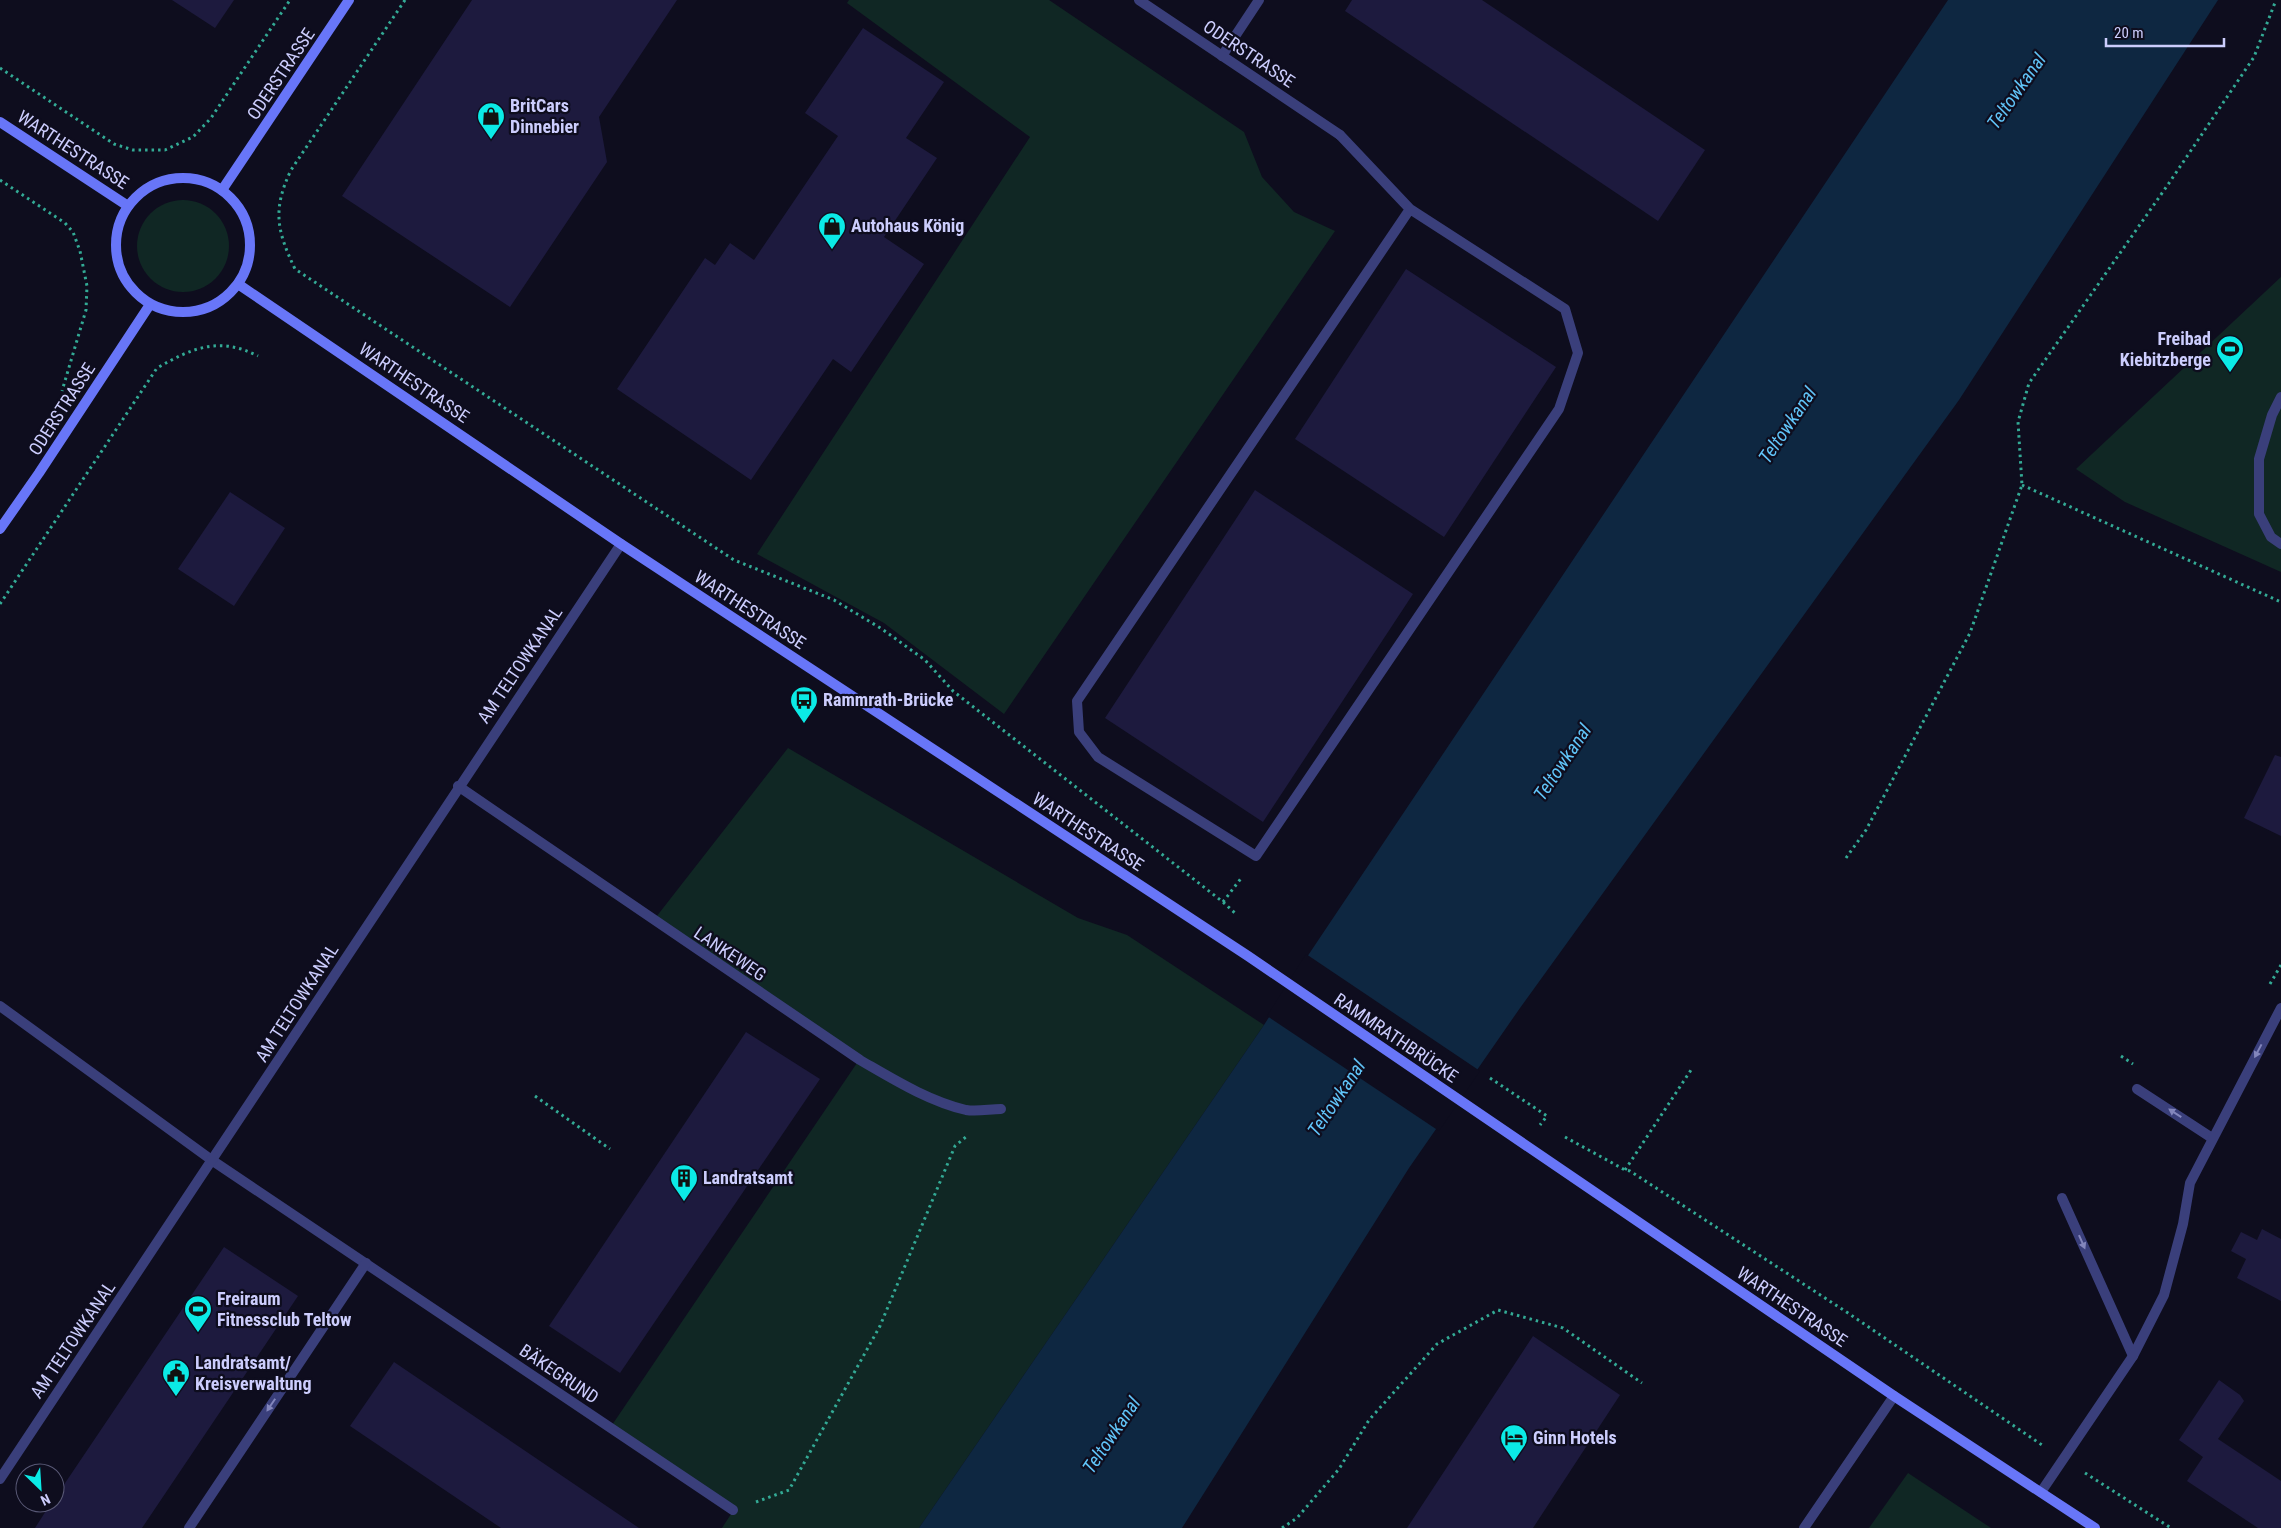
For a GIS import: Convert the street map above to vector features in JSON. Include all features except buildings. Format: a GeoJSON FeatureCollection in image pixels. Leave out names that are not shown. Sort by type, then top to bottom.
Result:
{"type":"FeatureCollection","features":[{"type":"Feature","properties":{"kind":"street","name":"ODERSTRASSE"},"geometry":{"type":"LineString","coordinates":[[222,190],[350,0]]}},
{"type":"Feature","properties":{"kind":"street","name":"ODERSTRASSE"},"geometry":{"type":"LineString","coordinates":[[1139,0],[1340,135],[1410,208],[1565,309],[1578,353],[1559,409],[1256,856],[1098,757],[1079,732],[1077,701],[1410,208]]}},
{"type":"Feature","properties":{"kind":"street"},"geometry":{"type":"LineString","coordinates":[[1222,56],[1259,0]]}},
{"type":"Feature","properties":{"kind":"street","name":"WARTHESTRASSE"},"geometry":{"type":"LineString","coordinates":[[0,122],[128,206]]}},
{"type":"Feature","properties":{"kind":"street","name":"WARTHESTRASSE"},"geometry":{"type":"LineString","coordinates":[[182,178],[203,181],[222,190],[237,205],[247,224],[250,244],[247,266],[238,284],[224,299],[206,309],[185,313],[149,306],[130,288],[119,269],[116,247],[118,226],[128,206],[143,191],[162,182],[182,178]]}},
{"type":"Feature","properties":{"kind":"street","name":"WARTHESTRASSE"},"geometry":{"type":"LineString","coordinates":[[238,284],[621,544],[1248,956]]}},
{"type":"Feature","properties":{"kind":"street","name":"ODERSTRASSE"},"geometry":{"type":"LineString","coordinates":[[0,529],[149,306]]}},
{"type":"Feature","properties":{"kind":"street"},"geometry":{"type":"LineString","coordinates":[[2281,398],[2272,415],[2259,459],[2259,514],[2271,537],[2281,544]]}},
{"type":"Feature","properties":{"kind":"street","name":"AM TELTOWKANAL"},"geometry":{"type":"LineString","coordinates":[[0,1479],[213,1161],[458,786],[621,544]]}},
{"type":"Feature","properties":{"kind":"street","name":"LANKEWEG"},"geometry":{"type":"LineString","coordinates":[[458,786],[860,1060],[908,1087],[945,1103],[968,1110],[1001,1109]]}},
{"type":"Feature","properties":{"kind":"street","name":"RAMMRATHBRÜCKE"},"geometry":{"type":"LineString","coordinates":[[1248,956],[1527,1146]]}},
{"type":"Feature","properties":{"kind":"street","name":"BÄKEGRUND"},"geometry":{"type":"LineString","coordinates":[[0,1006],[213,1161],[734,1510]]}},
{"type":"Feature","properties":{"kind":"street"},"geometry":{"type":"LineString","coordinates":[[2040,1492],[2133,1356],[2164,1295],[2183,1224],[2190,1183],[2281,1008]]}},
{"type":"Feature","properties":{"kind":"street"},"geometry":{"type":"LineString","coordinates":[[2138,1089],[2212,1138]]}},
{"type":"Feature","properties":{"kind":"street","name":"WARTHESTRASSE"},"geometry":{"type":"LineString","coordinates":[[1527,1146],[1894,1396],[2095,1528]]}},
{"type":"Feature","properties":{"kind":"street"},"geometry":{"type":"LineString","coordinates":[[2062,1198],[2133,1356]]}},
{"type":"Feature","properties":{"kind":"street"},"geometry":{"type":"LineString","coordinates":[[188,1528],[366,1263]]}},
{"type":"Feature","properties":{"kind":"street"},"geometry":{"type":"LineString","coordinates":[[1804,1528],[1894,1396]]}},
{"type":"Feature","properties":{"kind":"path"},"geometry":{"type":"LineString","coordinates":[[0,68],[114,144],[133,150],[165,150],[193,137],[211,118],[290,0]]}},
{"type":"Feature","properties":{"kind":"path"},"geometry":{"type":"LineString","coordinates":[[405,0],[291,170],[281,191],[278,215],[282,241],[295,269],[734,560],[834,600],[882,630],[925,660],[953,691],[1223,902],[1242,919]]}},
{"type":"Feature","properties":{"kind":"path"},"geometry":{"type":"LineString","coordinates":[[1846,858],[1866,830],[1970,633],[2022,485],[2018,422],[2029,383],[2167,186],[2254,57],[2276,0]]}},
{"type":"Feature","properties":{"kind":"path"},"geometry":{"type":"LineString","coordinates":[[0,180],[65,223],[73,232],[80,251],[87,286],[86,310],[82,322]]}},
{"type":"Feature","properties":{"kind":"path"},"geometry":{"type":"LineString","coordinates":[[0,604],[157,368],[186,351],[213,346],[240,347],[258,356]]}},
{"type":"Feature","properties":{"kind":"path"},"geometry":{"type":"LineString","coordinates":[[2022,485],[2281,602]]}},
{"type":"Feature","properties":{"kind":"path"},"geometry":{"type":"LineString","coordinates":[[1223,902],[1231,894]]}},
{"type":"Feature","properties":{"kind":"path"},"geometry":{"type":"LineString","coordinates":[[2267,990],[2281,965]]}},
{"type":"Feature","properties":{"kind":"path"},"geometry":{"type":"LineString","coordinates":[[2121,1056],[2137,1066]]}},
{"type":"Feature","properties":{"kind":"path"},"geometry":{"type":"LineString","coordinates":[[1625,1170],[1693,1067]]}},
{"type":"Feature","properties":{"kind":"path"},"geometry":{"type":"LineString","coordinates":[[1490,1078],[1547,1116]]}},
{"type":"Feature","properties":{"kind":"path"},"geometry":{"type":"LineString","coordinates":[[534,1096],[610,1149]]}},
{"type":"Feature","properties":{"kind":"path"},"geometry":{"type":"LineString","coordinates":[[734,1510],[789,1490],[880,1326],[955,1146],[1001,1109]]}},
{"type":"Feature","properties":{"kind":"path"},"geometry":{"type":"LineString","coordinates":[[1532,1119],[1549,1129]]}},
{"type":"Feature","properties":{"kind":"path"},"geometry":{"type":"LineString","coordinates":[[1557,1133],[1630,1171],[1848,1313],[2063,1459],[2171,1528]]}},
{"type":"Feature","properties":{"kind":"path"},"geometry":{"type":"LineString","coordinates":[[1282,1528],[1296,1518],[1339,1469],[1369,1420],[1437,1344],[1498,1310],[1564,1328],[1642,1383]]}},
{"type":"Feature","properties":{"kind":"green space"},"geometry":{"type":"Polygon","coordinates":[[[849,0],[1049,0],[1244,132],[1262,177],[1294,212],[1335,231],[1004,714],[884,623],[757,554],[1030,137],[847,3],[849,0]]]}},
{"type":"Feature","properties":{"kind":"green space"},"geometry":{"type":"Polygon","coordinates":[[[183,200],[201,203],[216,213],[226,228],[229,246],[226,264],[216,279],[201,289],[183,292],[165,289],[150,279],[140,264],[137,246],[140,228],[150,213],[165,203],[183,200]]]}},
{"type":"Feature","properties":{"kind":"green space","name":"Freibad Kiebitzberge"},"geometry":{"type":"Polygon","coordinates":[[[2281,277],[2281,572],[2125,502],[2076,469],[2281,277]]]}},
{"type":"Feature","properties":{"kind":"green space"},"geometry":{"type":"Polygon","coordinates":[[[788,748],[1078,918],[1127,935],[1264,1025],[919,1528],[722,1528],[733,1511],[610,1428],[859,1060],[653,921],[788,748]]]}},
{"type":"Feature","properties":{"kind":"green space"},"geometry":{"type":"Polygon","coordinates":[[[1908,1473],[1991,1528],[1869,1528],[1908,1473]]]}},
{"type":"Feature","properties":{"kind":"water","name":"Teltowkanal"},"geometry":{"type":"Polygon","coordinates":[[[1948,0],[2218,0],[1959,400],[1520,1008],[1409,1168],[1182,1528],[919,1528],[1264,1025],[1309,954],[1948,0]]]}},
{"type":"Feature","properties":{"kind":"pier"},"geometry":{"type":"Polygon","coordinates":[[[1306,954],[1480,1071],[1439,1131],[1267,1016],[1306,954]]]}},
{"type":"Feature","properties":{"kind":"place","name":"BritCars Dinnebier"},"geometry":{"type":"Point","coordinates":[491,140]}},
{"type":"Feature","properties":{"kind":"place","name":"Autohaus König"},"geometry":{"type":"Point","coordinates":[832,250]}},
{"type":"Feature","properties":{"kind":"place","name":"Freibad Kiebitzberge"},"geometry":{"type":"Point","coordinates":[2230,373]}},
{"type":"Feature","properties":{"kind":"place","name":"Rammrath-Brücke"},"geometry":{"type":"Point","coordinates":[804,724]}},
{"type":"Feature","properties":{"kind":"place","name":"Landratsamt"},"geometry":{"type":"Point","coordinates":[684,1202]}},
{"type":"Feature","properties":{"kind":"place","name":"Freiraum Fitnessclub Teltow"},"geometry":{"type":"Point","coordinates":[198,1333]}},
{"type":"Feature","properties":{"kind":"place","name":"Landratsamt/ Kreisverwaltung"},"geometry":{"type":"Point","coordinates":[176,1397]}},
{"type":"Feature","properties":{"kind":"place","name":"Ginn Hotels"},"geometry":{"type":"Point","coordinates":[1514,1462]}}]}
